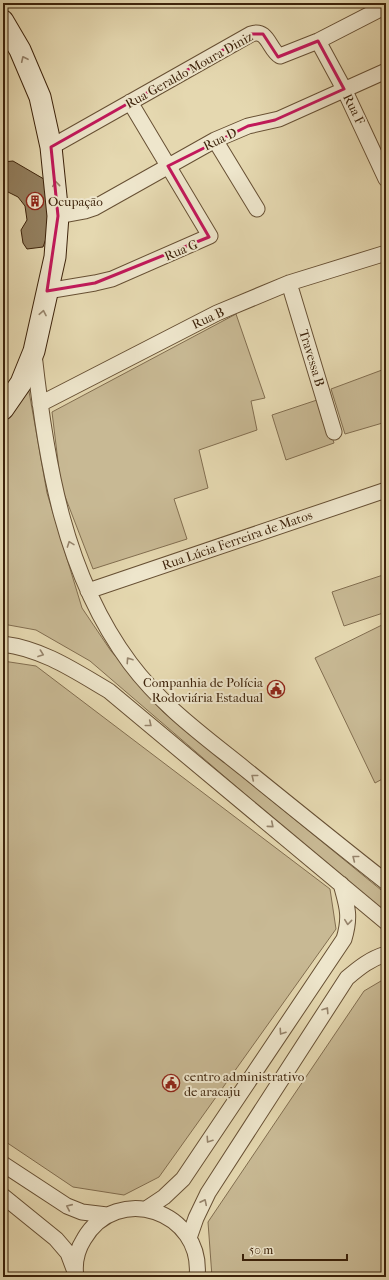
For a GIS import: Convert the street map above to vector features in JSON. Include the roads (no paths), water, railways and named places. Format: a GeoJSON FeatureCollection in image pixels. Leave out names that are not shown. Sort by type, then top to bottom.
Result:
{"type":"FeatureCollection","features":[{"type":"Feature","properties":{"kind":"main road"},"geometry":{"type":"LineString","coordinates":[[3,21],[35,82],[51,147],[58,216],[55,257],[34,350],[21,383],[3,409]]}},
{"type":"Feature","properties":{"kind":"street","name":"Rua Geraldo Moura Diniz"},"geometry":{"type":"LineString","coordinates":[[51,147],[254,33],[263,34],[278,56],[318,41],[386,6]]}},
{"type":"Feature","properties":{"kind":"street","name":"Rua F"},"geometry":{"type":"LineString","coordinates":[[318,41],[344,89],[380,148],[386,178]]}},
{"type":"Feature","properties":{"kind":"street","name":"Rua D"},"geometry":{"type":"LineString","coordinates":[[58,216],[85,212],[215,140],[248,126],[279,119],[386,71]]}},
{"type":"Feature","properties":{"kind":"street","name":"Rua G"},"geometry":{"type":"LineString","coordinates":[[47,291],[95,284],[112,279],[209,238],[208,232],[130,102]]}},
{"type":"Feature","properties":{"kind":"street"},"geometry":{"type":"LineString","coordinates":[[215,140],[256,209]]}},
{"type":"Feature","properties":{"kind":"street","name":"Rua B"},"geometry":{"type":"LineString","coordinates":[[40,404],[199,322],[289,283],[386,253]]}},
{"type":"Feature","properties":{"kind":"street","name":"Travessa B"},"geometry":{"type":"LineString","coordinates":[[289,283],[334,432]]}},
{"type":"Feature","properties":{"kind":"street"},"geometry":{"type":"LineString","coordinates":[[34,350],[40,404],[52,480],[69,541],[88,591],[101,617],[130,662],[174,713],[386,882]]}},
{"type":"Feature","properties":{"kind":"street","name":"Rua Lúcia Ferreira de Matos"},"geometry":{"type":"LineString","coordinates":[[88,591],[386,490]]}},
{"type":"Feature","properties":{"kind":"street"},"geometry":{"type":"LineString","coordinates":[[3,644],[41,653],[65,665],[109,691],[386,922]]}},
{"type":"Feature","properties":{"kind":"street"},"geometry":{"type":"LineString","coordinates":[[146,1209],[164,1197],[183,1178],[344,940],[349,924],[349,912],[341,884]]}},
{"type":"Feature","properties":{"kind":"street"},"geometry":{"type":"LineString","coordinates":[[189,1238],[196,1218],[208,1193],[347,978],[362,965],[375,957],[386,954]]}},
{"type":"Feature","properties":{"kind":"street"},"geometry":{"type":"LineString","coordinates":[[3,1164],[67,1206],[82,1212],[107,1215]]}},
{"type":"Feature","properties":{"kind":"street"},"geometry":{"type":"LineString","coordinates":[[3,1196],[56,1239],[68,1253],[75,1273]]}},
{"type":"Feature","properties":{"kind":"street"},"geometry":{"type":"LineString","coordinates":[[75,1273],[79,1247],[90,1228],[107,1215],[126,1209],[146,1209],[163,1214],[178,1224],[189,1238],[195,1253],[198,1268],[197,1277]]}},
{"type":"Feature","properties":{"kind":"place","name":"Ocupação"},"geometry":{"type":"Point","coordinates":[35,201]}},
{"type":"Feature","properties":{"kind":"place","name":"Companhia de Polícia Rodoviária Estadual"},"geometry":{"type":"Point","coordinates":[276,689]}},
{"type":"Feature","properties":{"kind":"place","name":"centro administrativo de aracaju"},"geometry":{"type":"Point","coordinates":[171,1083]}}]}
